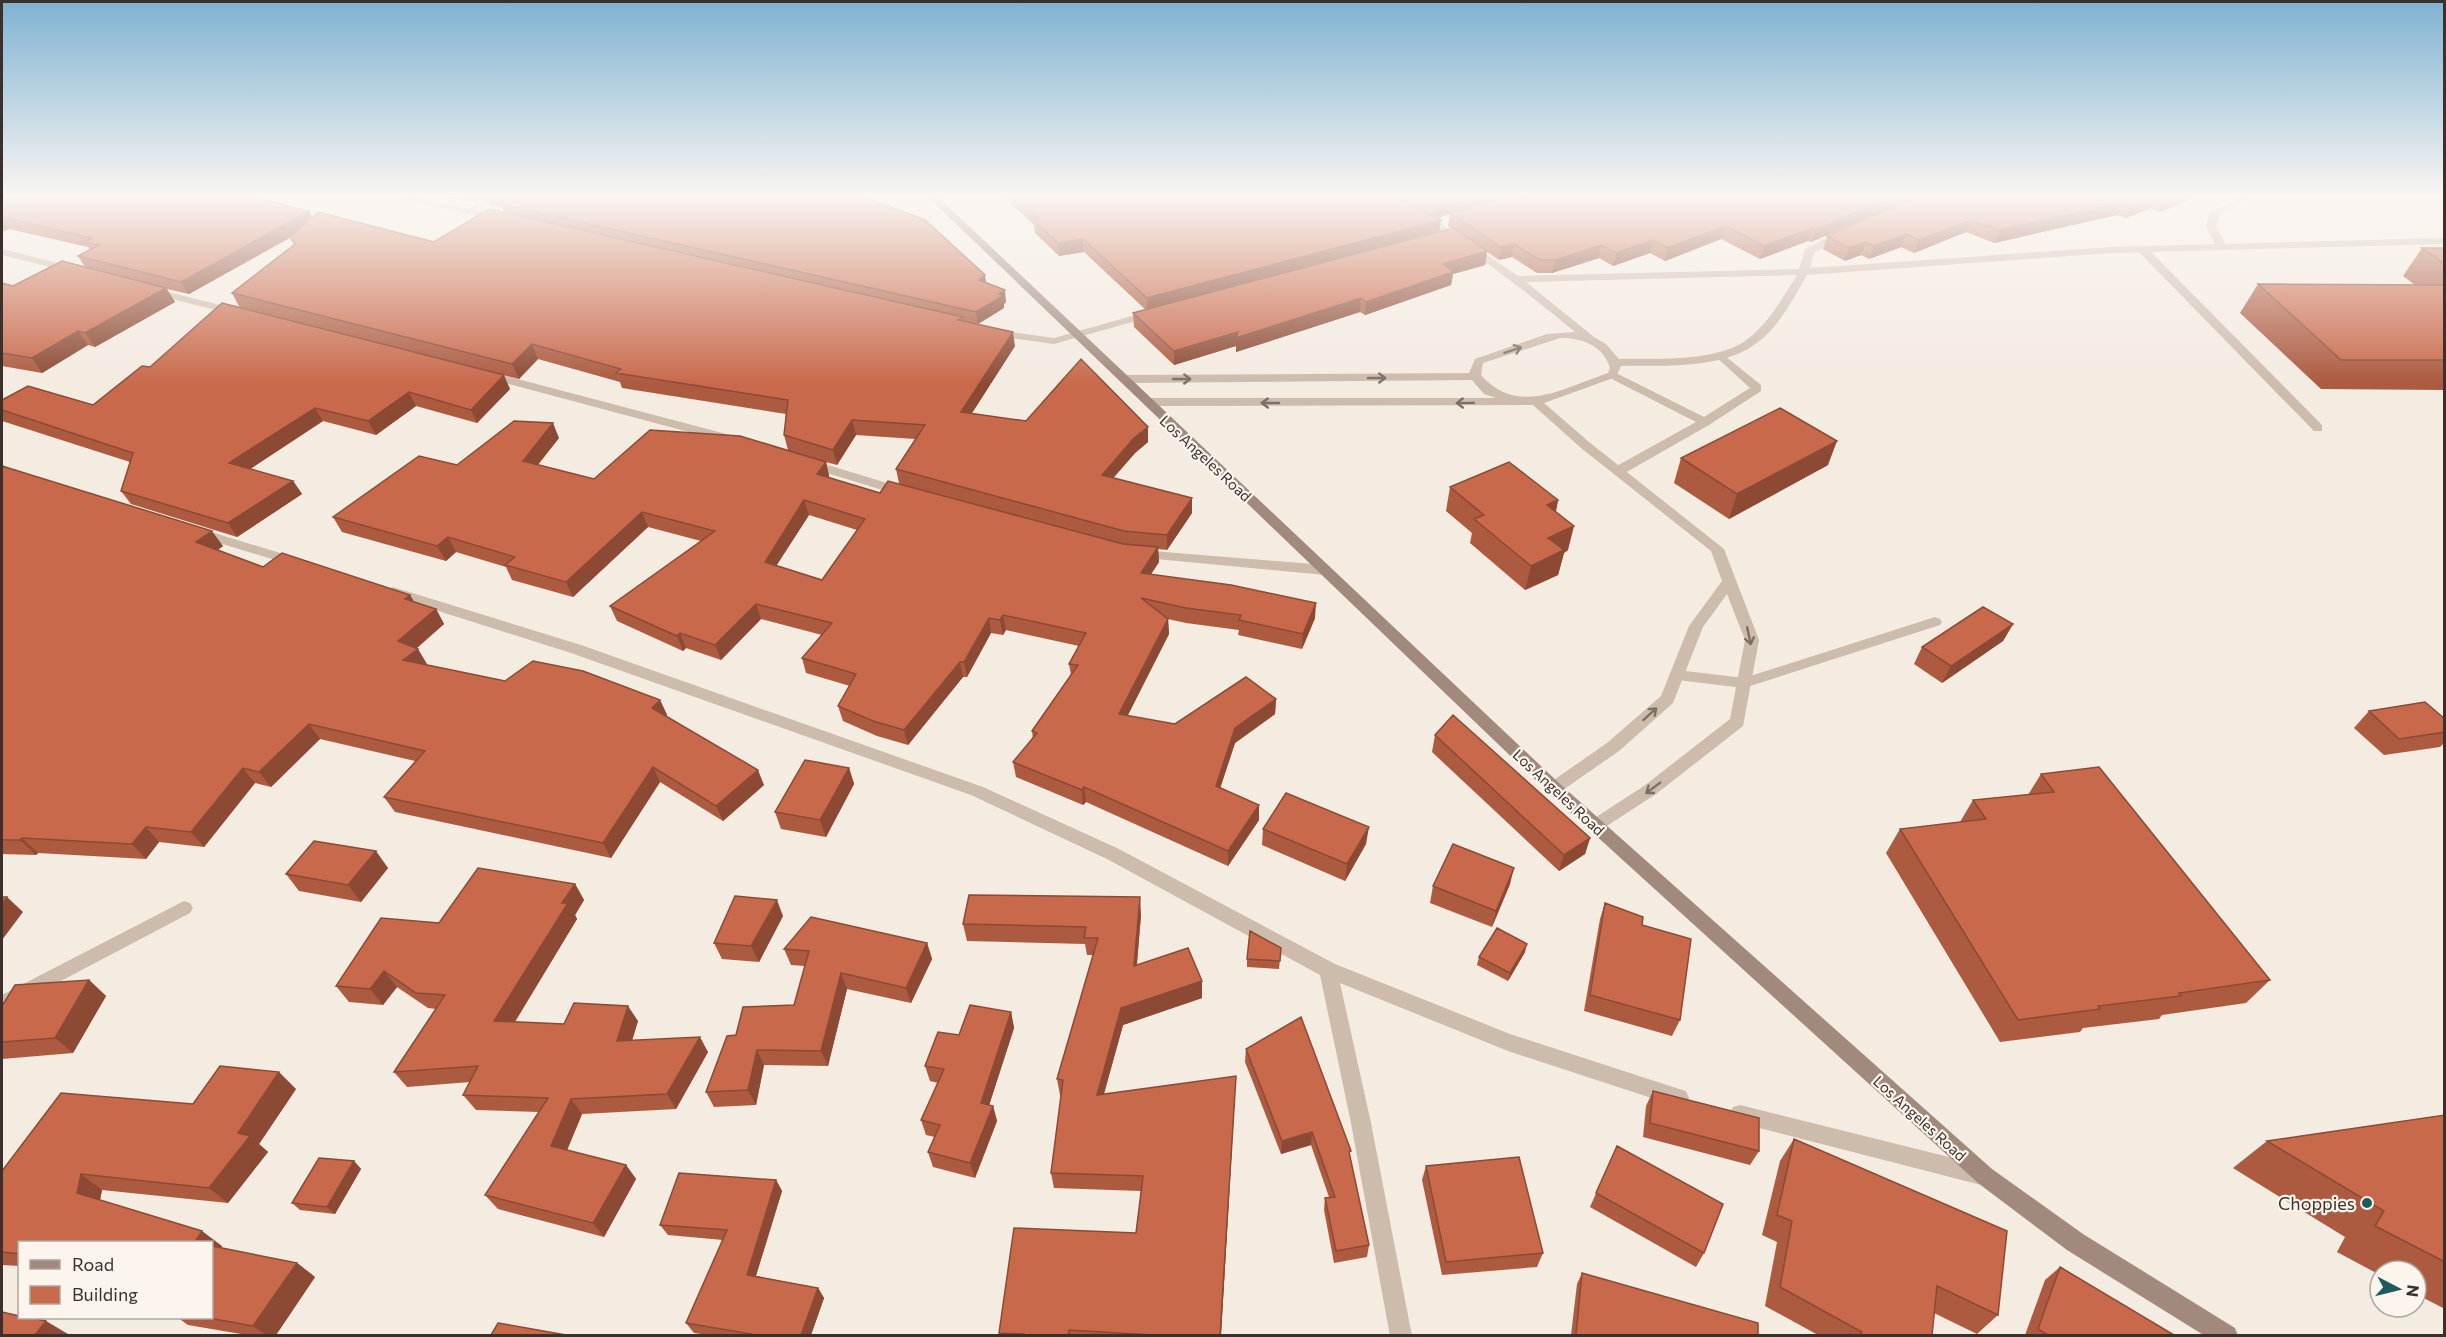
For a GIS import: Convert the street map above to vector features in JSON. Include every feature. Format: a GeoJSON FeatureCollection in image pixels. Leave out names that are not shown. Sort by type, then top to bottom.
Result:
{"type":"FeatureCollection","features":[{"type":"Feature","properties":{"kind":"main road","name":"Los Angeles Road"},"geometry":{"type":"LineString","coordinates":[[1000,259],[1554,788],[1984,1176],[2075,1242],[2227,1335]]}},
{"type":"Feature","properties":{"kind":"street"},"geometry":{"type":"LineString","coordinates":[[31,259],[89,274]]}},
{"type":"Feature","properties":{"kind":"street"},"geometry":{"type":"LineString","coordinates":[[1488,259],[1593,342],[1610,352],[1614,369],[1705,422]]}},
{"type":"Feature","properties":{"kind":"street"},"geometry":{"type":"LineString","coordinates":[[1148,402],[1404,404],[1530,402],[1614,369],[1720,356],[1750,343],[1778,314],[1804,272],[1807,259]]}},
{"type":"Feature","properties":{"kind":"street"},"geometry":{"type":"LineString","coordinates":[[1516,279],[1804,272],[1964,259]]}},
{"type":"Feature","properties":{"kind":"street"},"geometry":{"type":"LineString","coordinates":[[2152,259],[2318,428]]}},
{"type":"Feature","properties":{"kind":"street"},"geometry":{"type":"LineString","coordinates":[[144,289],[246,315]]}},
{"type":"Feature","properties":{"kind":"street"},"geometry":{"type":"LineString","coordinates":[[978,329],[1054,340],[1169,309]]}},
{"type":"Feature","properties":{"kind":"street"},"geometry":{"type":"LineString","coordinates":[[1555,310],[1559,335]]}},
{"type":"Feature","properties":{"kind":"street"},"geometry":{"type":"LineString","coordinates":[[1593,342],[1559,335],[1479,361],[1475,368],[1475,376],[1488,391],[1530,402],[1718,549],[1752,640],[1737,722],[1650,790],[1596,826]]}},
{"type":"Feature","properties":{"kind":"street"},"geometry":{"type":"LineString","coordinates":[[1618,471],[1705,422],[1757,388],[1720,356]]}},
{"type":"Feature","properties":{"kind":"street"},"geometry":{"type":"LineString","coordinates":[[478,373],[744,443]]}},
{"type":"Feature","properties":{"kind":"street"},"geometry":{"type":"LineString","coordinates":[[1124,379],[1475,376]]}},
{"type":"Feature","properties":{"kind":"street"},"geometry":{"type":"LineString","coordinates":[[800,460],[913,495]]}},
{"type":"Feature","properties":{"kind":"street"},"geometry":{"type":"LineString","coordinates":[[179,526],[314,568]]}},
{"type":"Feature","properties":{"kind":"street"},"geometry":{"type":"LineString","coordinates":[[1125,553],[1325,570]]}},
{"type":"Feature","properties":{"kind":"street"},"geometry":{"type":"LineString","coordinates":[[1554,788],[1613,747],[1668,699],[1696,626],[1730,581]]}},
{"type":"Feature","properties":{"kind":"street"},"geometry":{"type":"LineString","coordinates":[[382,589],[576,649],[977,791],[1113,854],[1328,970],[1508,1042],[1691,1101]]}},
{"type":"Feature","properties":{"kind":"street"},"geometry":{"type":"LineString","coordinates":[[1677,675],[1744,683],[1935,622]]}},
{"type":"Feature","properties":{"kind":"street"},"geometry":{"type":"LineString","coordinates":[[2,1004],[184,908]]}},
{"type":"Feature","properties":{"kind":"street"},"geometry":{"type":"LineString","coordinates":[[1328,970],[1361,1123],[1401,1335]]}},
{"type":"Feature","properties":{"kind":"street"},"geometry":{"type":"LineString","coordinates":[[1725,1110],[1984,1176]]}},
{"type":"Feature","properties":{"kind":"building"},"geometry":{"type":"Polygon","coordinates":[[[91,259],[222,259],[181,282],[91,259]]]}},
{"type":"Feature","properties":{"kind":"building"},"geometry":{"type":"Polygon","coordinates":[[[275,259],[710,259],[963,317],[958,320],[1013,332],[961,412],[1026,421],[1081,359],[1148,427],[1134,438],[1102,475],[1192,498],[1167,535],[1124,531],[896,469],[925,425],[852,420],[833,450],[784,435],[788,400],[616,373],[621,369],[532,344],[512,364],[232,293],[275,259]]]}},
{"type":"Feature","properties":{"kind":"building"},"geometry":{"type":"Polygon","coordinates":[[[745,259],[968,259],[985,275],[979,280],[1005,290],[999,294],[1003,296],[976,312],[745,259]]]}},
{"type":"Feature","properties":{"kind":"building"},"geometry":{"type":"Polygon","coordinates":[[[1105,259],[1293,259],[1147,298],[1105,259]]]}},
{"type":"Feature","properties":{"kind":"building"},"geometry":{"type":"Polygon","coordinates":[[[1335,259],[1459,259],[1443,264],[1453,272],[1366,302],[1361,298],[1236,338],[1238,332],[1174,351],[1133,313],[1335,259]]]}},
{"type":"Feature","properties":{"kind":"building"},"geometry":{"type":"Polygon","coordinates":[[[62,261],[166,288],[85,333],[78,331],[32,358],[2,353],[2,283],[13,286],[62,261]]]}},
{"type":"Feature","properties":{"kind":"building"},"geometry":{"type":"Polygon","coordinates":[[[2258,284],[2445,285],[2445,360],[2341,360],[2258,284]]]}},
{"type":"Feature","properties":{"kind":"building"},"geometry":{"type":"Polygon","coordinates":[[[222,303],[504,375],[471,410],[409,392],[368,421],[315,408],[229,463],[293,481],[228,523],[121,491],[133,453],[2,410],[2,400],[28,386],[93,405],[142,366],[150,367],[222,303]]]}},
{"type":"Feature","properties":{"kind":"building"},"geometry":{"type":"Polygon","coordinates":[[[1780,408],[1837,441],[1737,494],[1681,458],[1780,408]]]}},
{"type":"Feature","properties":{"kind":"building"},"geometry":{"type":"Polygon","coordinates":[[[514,421],[553,423],[523,461],[594,479],[650,430],[740,436],[826,462],[817,474],[880,493],[888,481],[1123,544],[1158,547],[1141,573],[1231,585],[1316,603],[1303,634],[1239,620],[1241,615],[1186,608],[1141,598],[1168,619],[1119,714],[1175,724],[1246,677],[1276,699],[1235,728],[1216,786],[1259,805],[1228,851],[1084,787],[1082,790],[1013,762],[1037,733],[1032,731],[1078,665],[1069,664],[1086,633],[1003,615],[1000,620],[989,618],[964,662],[960,662],[904,730],[873,721],[838,706],[856,674],[802,658],[832,623],[756,604],[715,645],[680,633],[677,636],[610,606],[715,531],[642,512],[566,582],[505,565],[515,557],[448,537],[437,546],[333,517],[419,456],[457,465],[514,421]],[[804,500],[765,562],[822,580],[865,519],[804,500]]]}},
{"type":"Feature","properties":{"kind":"building"},"geometry":{"type":"Polygon","coordinates":[[[1509,462],[1558,500],[1547,505],[1574,526],[1548,538],[1564,550],[1531,566],[1474,519],[1484,515],[1450,487],[1509,462]]]}},
{"type":"Feature","properties":{"kind":"building"},"geometry":{"type":"Polygon","coordinates":[[[2,466],[212,531],[196,542],[263,567],[282,553],[410,595],[405,599],[436,609],[398,641],[418,649],[403,660],[505,681],[533,661],[583,671],[660,700],[652,708],[758,770],[716,806],[653,767],[603,843],[384,797],[425,751],[309,724],[259,772],[243,768],[191,832],[146,827],[132,844],[22,838],[2,840],[2,466]]]}},
{"type":"Feature","properties":{"kind":"building"},"geometry":{"type":"Polygon","coordinates":[[[1983,607],[2013,624],[1951,666],[1922,647],[1983,607]]]}},
{"type":"Feature","properties":{"kind":"building"},"geometry":{"type":"Polygon","coordinates":[[[2425,702],[2445,719],[2445,732],[2399,739],[2369,711],[2425,702]]]}},
{"type":"Feature","properties":{"kind":"building"},"geometry":{"type":"Polygon","coordinates":[[[1453,715],[1590,838],[1564,855],[1435,735],[1453,715]]]}},
{"type":"Feature","properties":{"kind":"building"},"geometry":{"type":"Polygon","coordinates":[[[805,760],[849,768],[820,820],[775,812],[805,760]]]}},
{"type":"Feature","properties":{"kind":"building"},"geometry":{"type":"Polygon","coordinates":[[[2099,767],[2270,980],[2179,993],[2181,996],[2098,1006],[2100,1009],[2018,1020],[1900,829],[1986,819],[1973,800],[2054,792],[2041,774],[2099,767]]]}},
{"type":"Feature","properties":{"kind":"building"},"geometry":{"type":"Polygon","coordinates":[[[1286,793],[1369,827],[1347,864],[1263,829],[1286,793]]]}},
{"type":"Feature","properties":{"kind":"building"},"geometry":{"type":"Polygon","coordinates":[[[314,841],[376,851],[348,885],[286,874],[314,841]]]}},
{"type":"Feature","properties":{"kind":"building"},"geometry":{"type":"Polygon","coordinates":[[[1453,844],[1514,868],[1496,911],[1433,886],[1453,844]]]}},
{"type":"Feature","properties":{"kind":"building"},"geometry":{"type":"Polygon","coordinates":[[[478,868],[575,884],[562,903],[568,903],[494,1021],[564,1024],[574,1003],[628,1006],[617,1041],[700,1037],[667,1094],[571,1099],[551,1146],[626,1165],[593,1223],[485,1195],[548,1098],[463,1095],[478,1066],[394,1072],[445,995],[416,993],[384,971],[370,989],[336,986],[381,918],[439,923],[478,868]]]}},
{"type":"Feature","properties":{"kind":"building"},"geometry":{"type":"Polygon","coordinates":[[[969,895],[1140,897],[1134,966],[1188,948],[1202,981],[1121,1008],[1097,1095],[1236,1076],[1220,1335],[1154,1335],[1069,1330],[1068,1335],[999,1333],[1014,1228],[1136,1233],[1143,1176],[1051,1173],[1063,1080],[1057,1079],[1098,938],[1084,938],[1086,927],[963,924],[969,895]]]}},
{"type":"Feature","properties":{"kind":"building"},"geometry":{"type":"Polygon","coordinates":[[[735,896],[777,900],[751,946],[714,943],[735,896]]]}},
{"type":"Feature","properties":{"kind":"building"},"geometry":{"type":"Polygon","coordinates":[[[1605,903],[1643,917],[1642,925],[1691,939],[1680,1020],[1590,995],[1605,903]]]}},
{"type":"Feature","properties":{"kind":"building"},"geometry":{"type":"Polygon","coordinates":[[[811,917],[927,943],[906,988],[841,973],[821,1051],[757,1050],[748,1090],[706,1092],[727,1036],[736,1035],[743,1007],[794,1005],[809,951],[784,949],[811,917]]]}},
{"type":"Feature","properties":{"kind":"building"},"geometry":{"type":"Polygon","coordinates":[[[1497,928],[1527,944],[1510,973],[1479,957],[1497,928]]]}},
{"type":"Feature","properties":{"kind":"building"},"geometry":{"type":"Polygon","coordinates":[[[1250,931],[1281,948],[1280,961],[1247,959],[1250,931]]]}},
{"type":"Feature","properties":{"kind":"building"},"geometry":{"type":"Polygon","coordinates":[[[89,980],[55,1038],[2,1042],[2,1006],[15,985],[89,980]]]}},
{"type":"Feature","properties":{"kind":"building"},"geometry":{"type":"Polygon","coordinates":[[[970,1005],[1011,1012],[981,1103],[993,1106],[970,1163],[928,1152],[940,1125],[921,1120],[944,1069],[925,1066],[938,1032],[959,1035],[970,1005]]]}},
{"type":"Feature","properties":{"kind":"building"},"geometry":{"type":"Polygon","coordinates":[[[1301,1017],[1351,1151],[1349,1152],[1369,1245],[1336,1251],[1325,1198],[1335,1197],[1312,1132],[1282,1141],[1246,1049],[1301,1017]]]}},
{"type":"Feature","properties":{"kind":"building"},"geometry":{"type":"Polygon","coordinates":[[[220,1066],[279,1072],[238,1133],[250,1136],[209,1188],[81,1174],[77,1193],[202,1231],[196,1241],[18,1241],[18,1254],[2,1252],[2,1171],[61,1093],[193,1104],[220,1066]]]}},
{"type":"Feature","properties":{"kind":"building"},"geometry":{"type":"Polygon","coordinates":[[[1653,1091],[1759,1118],[1759,1151],[1650,1123],[1653,1091]]]}},
{"type":"Feature","properties":{"kind":"building"},"geometry":{"type":"Polygon","coordinates":[[[2445,1115],[2445,1262],[2375,1226],[2384,1211],[2267,1141],[2445,1115]]]}},
{"type":"Feature","properties":{"kind":"building"},"geometry":{"type":"Polygon","coordinates":[[[1794,1139],[2007,1231],[1998,1315],[1937,1286],[1932,1335],[1860,1335],[1862,1332],[1780,1287],[1792,1221],[1777,1215],[1794,1139]]]}},
{"type":"Feature","properties":{"kind":"building"},"geometry":{"type":"Polygon","coordinates":[[[1617,1146],[1723,1204],[1704,1253],[1596,1193],[1617,1146]]]}},
{"type":"Feature","properties":{"kind":"building"},"geometry":{"type":"Polygon","coordinates":[[[1519,1157],[1543,1253],[1446,1262],[1426,1166],[1519,1157]]]}},
{"type":"Feature","properties":{"kind":"building"},"geometry":{"type":"Polygon","coordinates":[[[319,1158],[354,1161],[327,1207],[292,1203],[319,1158]]]}},
{"type":"Feature","properties":{"kind":"building"},"geometry":{"type":"Polygon","coordinates":[[[679,1173],[776,1180],[747,1275],[818,1288],[801,1335],[750,1335],[686,1323],[727,1230],[660,1225],[679,1173]]]}},
{"type":"Feature","properties":{"kind":"building"},"geometry":{"type":"Polygon","coordinates":[[[213,1246],[297,1263],[253,1326],[213,1319],[213,1246]]]}},
{"type":"Feature","properties":{"kind":"building"},"geometry":{"type":"Polygon","coordinates":[[[2060,1267],[2174,1335],[2048,1335],[2038,1329],[2060,1267]]]}},
{"type":"Feature","properties":{"kind":"building"},"geometry":{"type":"Polygon","coordinates":[[[1582,1273],[1758,1323],[1758,1335],[1576,1335],[1582,1273]]]}},
{"type":"Feature","properties":{"kind":"building"},"geometry":{"type":"Polygon","coordinates":[[[2,1312],[18,1316],[18,1319],[46,1321],[35,1335],[2,1335],[2,1312]]]}},
{"type":"Feature","properties":{"kind":"building"},"geometry":{"type":"Polygon","coordinates":[[[498,1323],[566,1335],[491,1335],[498,1323]]]}},
{"type":"Feature","properties":{"kind":"place","name":"Choppies"},"geometry":{"type":"Point","coordinates":[2367,1203]}}]}
